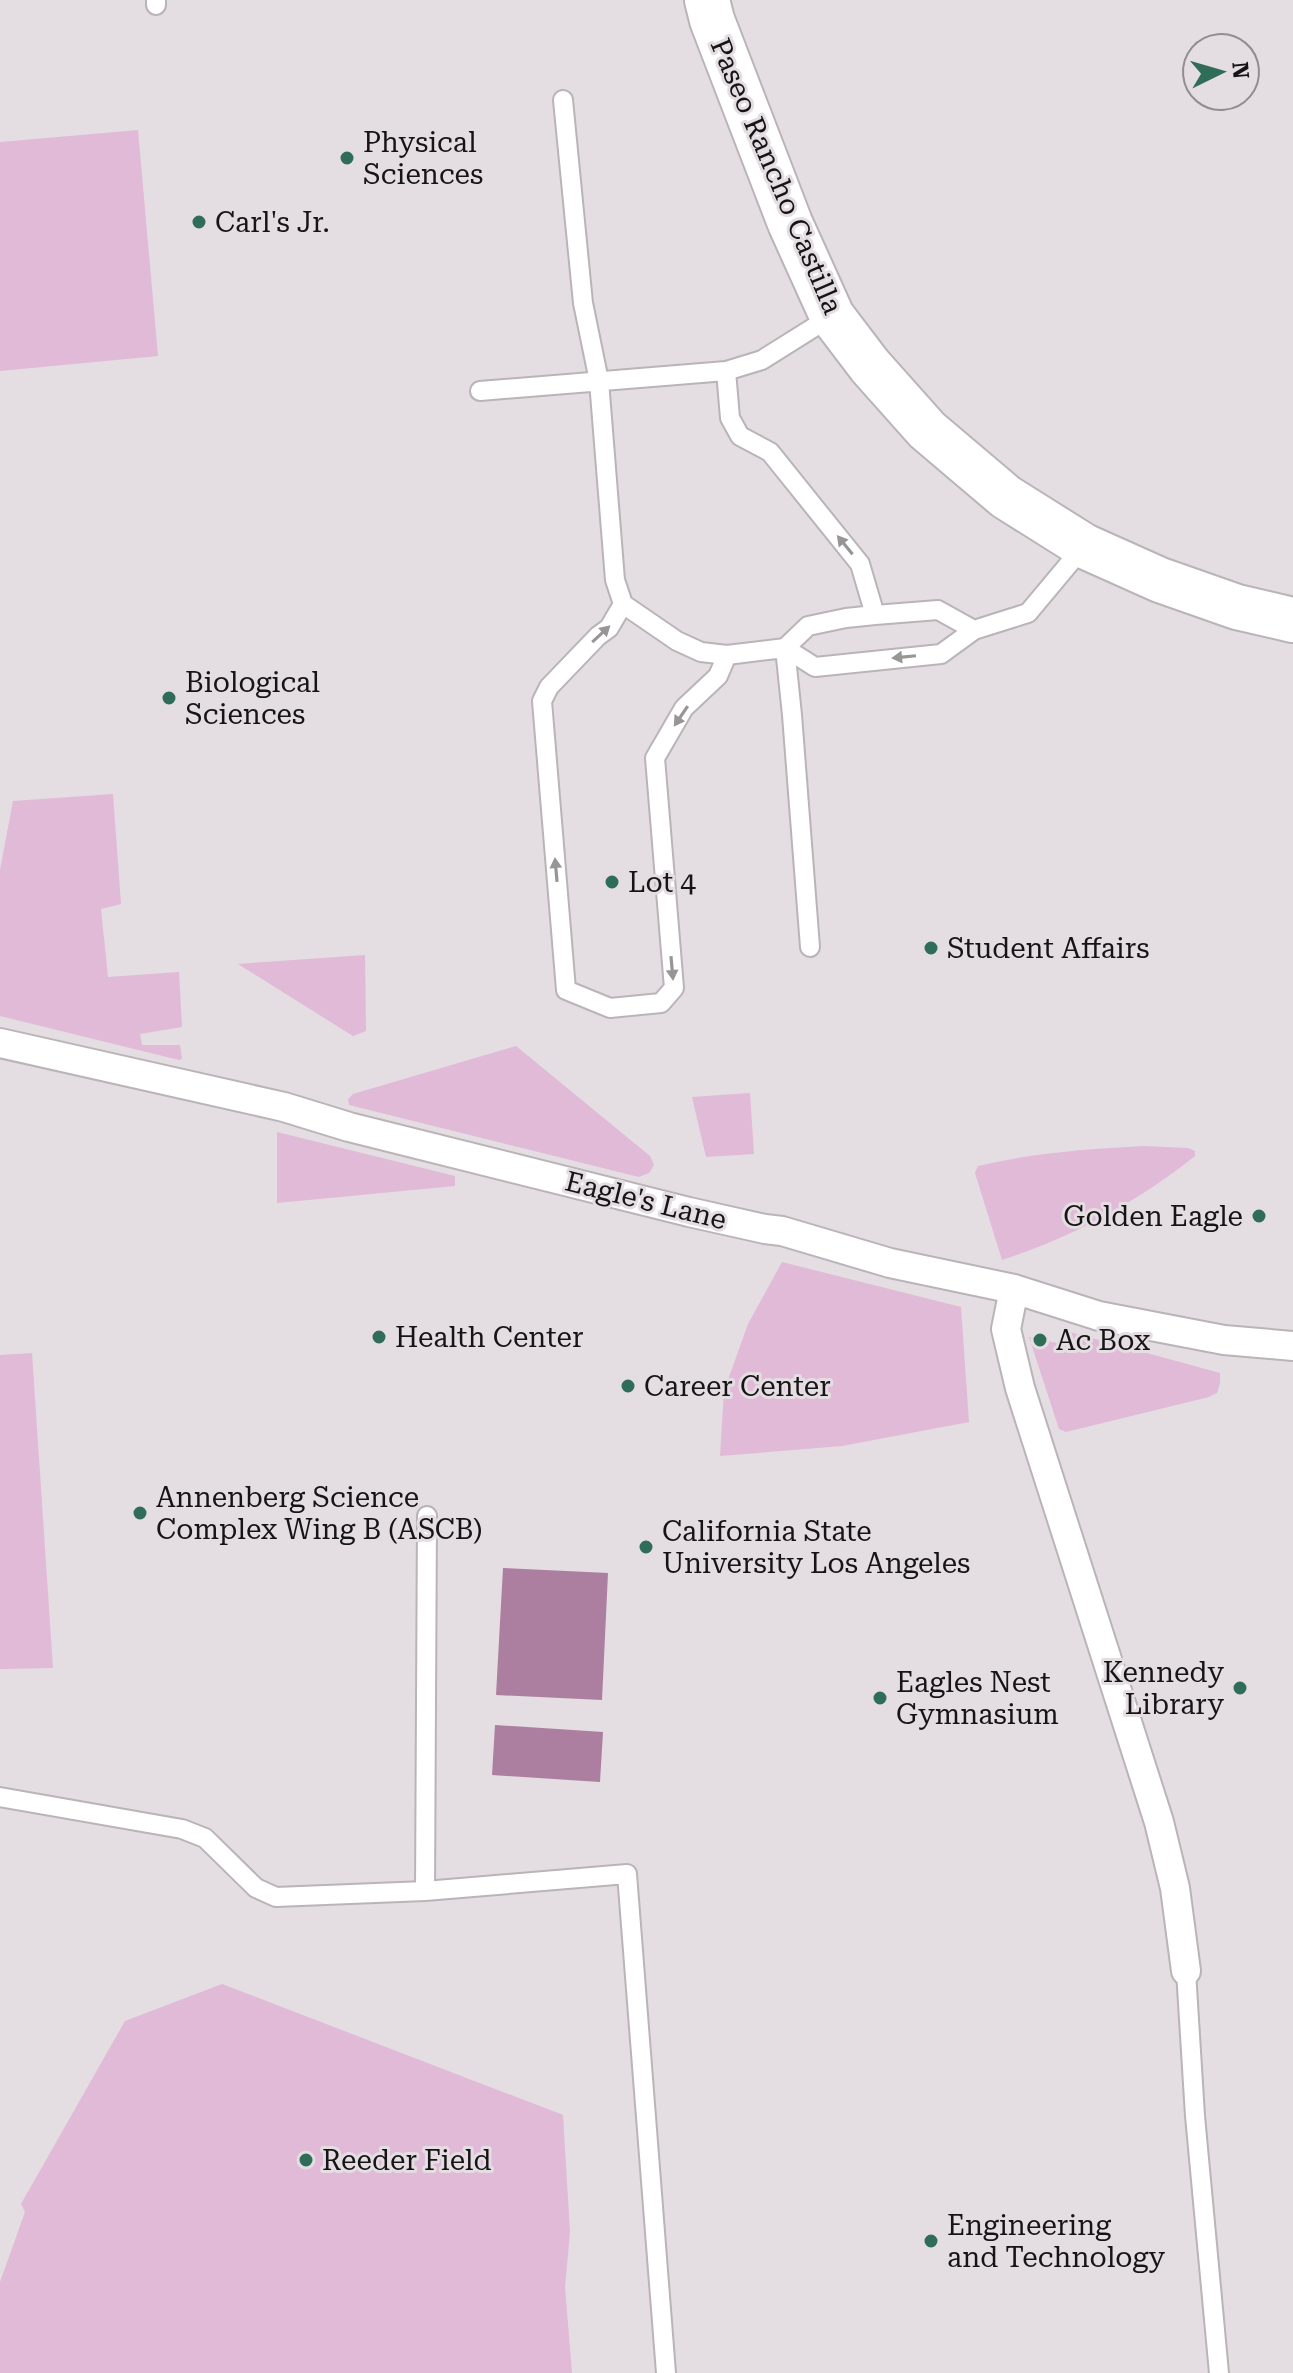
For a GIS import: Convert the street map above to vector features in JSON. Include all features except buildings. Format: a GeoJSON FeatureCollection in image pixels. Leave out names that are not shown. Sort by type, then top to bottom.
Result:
{"type":"FeatureCollection","features":[{"type":"Feature","properties":{"kind":"street","name":"Paseo Rancho Castilla"},"geometry":{"type":"LineString","coordinates":[[707,0],[790,223],[832,316],[870,366],[927,430],[1006,497],[1084,546],[1237,607],[1293,620]]}},
{"type":"Feature","properties":{"kind":"street","name":"Eagle's Lane"},"geometry":{"type":"LineString","coordinates":[[0,1043],[284,1107],[349,1127],[782,1231],[890,1263],[1014,1289],[1099,1316],[1224,1340],[1293,1346]]}},
{"type":"Feature","properties":{"kind":"street"},"geometry":{"type":"LineString","coordinates":[[1014,1289],[1006,1329],[1017,1374],[1159,1822],[1175,1888],[1186,1971]]}},
{"type":"Feature","properties":{"kind":"lane"},"geometry":{"type":"LineString","coordinates":[[563,100],[583,303],[599,381],[615,580],[623,604],[677,641],[701,652],[727,655],[785,648],[808,626],[875,615],[938,610],[974,630]]}},
{"type":"Feature","properties":{"kind":"lane"},"geometry":{"type":"LineString","coordinates":[[480,391],[726,371],[762,360],[832,316]]}},
{"type":"Feature","properties":{"kind":"lane"},"geometry":{"type":"LineString","coordinates":[[726,371],[730,418],[740,436],[770,452],[860,564],[875,615]]}},
{"type":"Feature","properties":{"kind":"lane"},"geometry":{"type":"LineString","coordinates":[[785,648],[815,667],[941,654],[974,630],[1028,613],[1084,546]]}},
{"type":"Feature","properties":{"kind":"lane"},"geometry":{"type":"LineString","coordinates":[[623,604],[609,628],[549,687],[542,701],[566,990],[610,1008],[661,1003],[674,988],[655,758],[684,708],[718,676],[727,655]]}},
{"type":"Feature","properties":{"kind":"lane"},"geometry":{"type":"LineString","coordinates":[[785,648],[810,947]]}},
{"type":"Feature","properties":{"kind":"lane"},"geometry":{"type":"LineString","coordinates":[[425,1891],[427,1516]]}},
{"type":"Feature","properties":{"kind":"lane"},"geometry":{"type":"LineString","coordinates":[[0,1797],[182,1829],[205,1838],[256,1888],[276,1897],[425,1891],[627,1874],[666,2373]]}},
{"type":"Feature","properties":{"kind":"lane"},"geometry":{"type":"LineString","coordinates":[[1186,1971],[1195,2116],[1219,2373]]}},
{"type":"Feature","properties":{"kind":"shaded area"},"geometry":{"type":"Polygon","coordinates":[[[138,130],[158,356],[0,371],[0,142],[138,130]]]}},
{"type":"Feature","properties":{"kind":"shaded area"},"geometry":{"type":"Polygon","coordinates":[[[113,794],[121,904],[101,909],[108,977],[179,972],[182,1027],[140,1034],[142,1045],[180,1045],[182,1059],[179,1060],[0,1016],[0,870],[13,801],[113,794]]]}},
{"type":"Feature","properties":{"kind":"shaded area"},"geometry":{"type":"Polygon","coordinates":[[[365,955],[366,1031],[353,1036],[238,964],[365,955]]]}},
{"type":"Feature","properties":{"kind":"shaded area"},"geometry":{"type":"Polygon","coordinates":[[[516,1046],[650,1156],[654,1165],[649,1173],[639,1177],[349,1105],[348,1099],[353,1094],[516,1046]]]}},
{"type":"Feature","properties":{"kind":"shaded area"},"geometry":{"type":"Polygon","coordinates":[[[750,1093],[754,1154],[706,1157],[692,1097],[750,1093]]]}},
{"type":"Feature","properties":{"kind":"shaded area"},"geometry":{"type":"Polygon","coordinates":[[[277,1132],[455,1176],[455,1186],[277,1203],[277,1132]]]}},
{"type":"Feature","properties":{"kind":"shaded area"},"geometry":{"type":"Polygon","coordinates":[[[1143,1146],[1188,1148],[1195,1151],[1195,1156],[1103,1217],[1054,1241],[1002,1260],[975,1173],[978,1166],[1060,1152],[1143,1146]]]}},
{"type":"Feature","properties":{"kind":"shaded area"},"geometry":{"type":"Polygon","coordinates":[[[782,1262],[961,1307],[969,1422],[842,1446],[720,1456],[724,1391],[748,1324],[782,1262]]]}},
{"type":"Feature","properties":{"kind":"shaded area"},"geometry":{"type":"Polygon","coordinates":[[[1066,1331],[1220,1373],[1217,1393],[1066,1432],[1059,1429],[1029,1337],[1061,1344],[1066,1331]]]}},
{"type":"Feature","properties":{"kind":"shaded area"},"geometry":{"type":"Polygon","coordinates":[[[32,1353],[53,1668],[0,1669],[0,1355],[32,1353]]]}},
{"type":"Feature","properties":{"kind":"shaded area"},"geometry":{"type":"Polygon","coordinates":[[[503,1568],[608,1573],[602,1700],[496,1695],[503,1568]]]}},
{"type":"Feature","properties":{"kind":"shaded area"},"geometry":{"type":"Polygon","coordinates":[[[495,1725],[603,1732],[600,1782],[492,1775],[495,1725]]]}},
{"type":"Feature","properties":{"kind":"shaded area","name":"Reeder Field"},"geometry":{"type":"Polygon","coordinates":[[[222,1984],[563,2115],[570,2232],[565,2287],[572,2373],[0,2373],[0,2282],[25,2212],[21,2204],[125,2021],[222,1984]]]}},
{"type":"Feature","properties":{"kind":"place","name":"Physical Sciences"},"geometry":{"type":"Point","coordinates":[347,158]}},
{"type":"Feature","properties":{"kind":"place","name":"Carl's Jr."},"geometry":{"type":"Point","coordinates":[199,222]}},
{"type":"Feature","properties":{"kind":"place","name":"Biological Sciences"},"geometry":{"type":"Point","coordinates":[169,698]}},
{"type":"Feature","properties":{"kind":"place","name":"Lot 4"},"geometry":{"type":"Point","coordinates":[612,882]}},
{"type":"Feature","properties":{"kind":"place","name":"Student Affairs"},"geometry":{"type":"Point","coordinates":[931,948]}},
{"type":"Feature","properties":{"kind":"place","name":"Golden Eagle"},"geometry":{"type":"Point","coordinates":[1259,1216]}},
{"type":"Feature","properties":{"kind":"place","name":"Health Center"},"geometry":{"type":"Point","coordinates":[379,1337]}},
{"type":"Feature","properties":{"kind":"place","name":"Ac Box"},"geometry":{"type":"Point","coordinates":[1040,1340]}},
{"type":"Feature","properties":{"kind":"place","name":"Career Center"},"geometry":{"type":"Point","coordinates":[628,1386]}},
{"type":"Feature","properties":{"kind":"place","name":"Annenberg Science Complex Wing B (ASCB)"},"geometry":{"type":"Point","coordinates":[140,1513]}},
{"type":"Feature","properties":{"kind":"place","name":"California State University Los Angeles"},"geometry":{"type":"Point","coordinates":[646,1547]}},
{"type":"Feature","properties":{"kind":"place","name":"Kennedy Library"},"geometry":{"type":"Point","coordinates":[1240,1688]}},
{"type":"Feature","properties":{"kind":"place","name":"Eagles Nest Gymnasium"},"geometry":{"type":"Point","coordinates":[880,1698]}},
{"type":"Feature","properties":{"kind":"place","name":"Reeder Field"},"geometry":{"type":"Point","coordinates":[306,2160]}},
{"type":"Feature","properties":{"kind":"place","name":"Engineering and Technology"},"geometry":{"type":"Point","coordinates":[931,2241]}}]}
